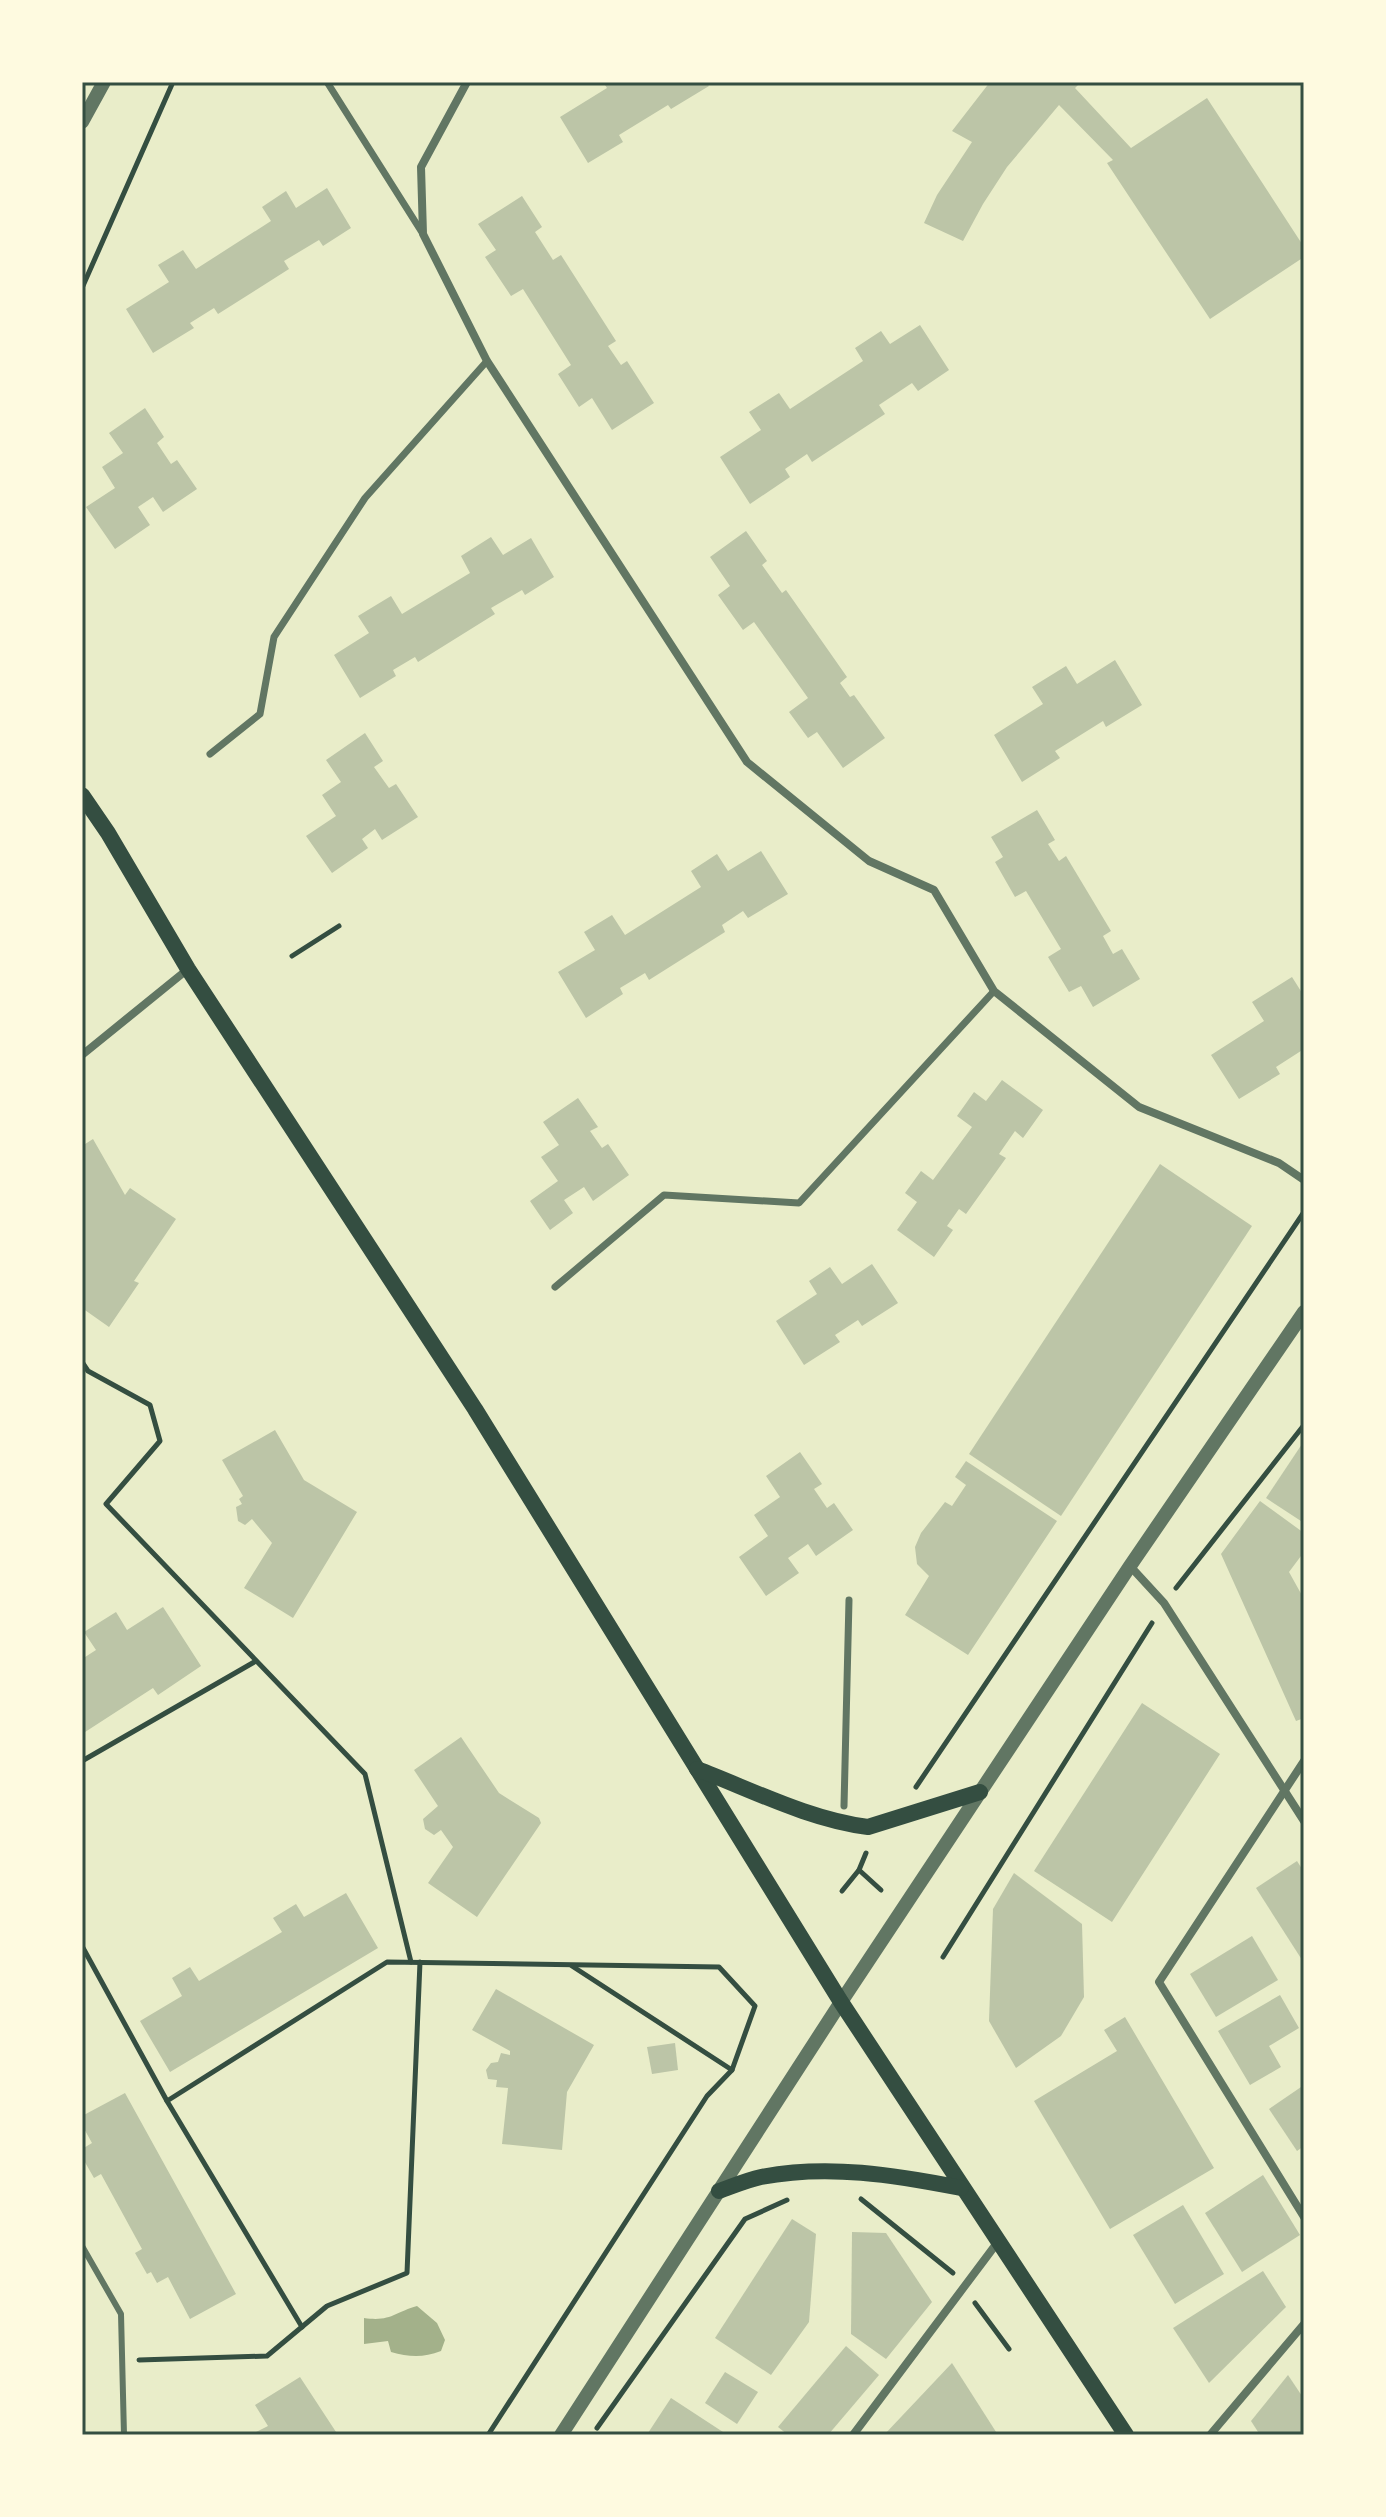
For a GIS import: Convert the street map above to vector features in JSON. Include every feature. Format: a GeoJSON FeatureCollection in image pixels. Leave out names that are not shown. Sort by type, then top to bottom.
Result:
{"type":"FeatureCollection","features":[{"type":"Feature","properties":{"kind":"main road"},"geometry":{"type":"LineString","coordinates":[[82,795],[108,833],[188,969],[475,1409],[841,2002],[1126,2435]]}},
{"type":"Feature","properties":{"kind":"main road"},"geometry":{"type":"LineString","coordinates":[[697,1769],[803,1810],[868,1827],[980,1792]]}},
{"type":"Feature","properties":{"kind":"main road"},"geometry":{"type":"LineString","coordinates":[[719,2191],[759,2177],[834,2171],[903,2177],[961,2188]]}},
{"type":"Feature","properties":{"kind":"street"},"geometry":{"type":"LineString","coordinates":[[82,122],[104,82]]}},
{"type":"Feature","properties":{"kind":"street"},"geometry":{"type":"LineString","coordinates":[[327,82],[423,234],[487,361],[747,762],[869,861],[934,890],[994,991],[1139,1107],[1279,1163],[1304,1180]]}},
{"type":"Feature","properties":{"kind":"street"},"geometry":{"type":"LineString","coordinates":[[423,234],[421,167],[467,82]]}},
{"type":"Feature","properties":{"kind":"street"},"geometry":{"type":"LineString","coordinates":[[210,754],[260,714],[274,637],[365,498],[487,361]]}},
{"type":"Feature","properties":{"kind":"street"},"geometry":{"type":"LineString","coordinates":[[82,1055],[188,969]]}},
{"type":"Feature","properties":{"kind":"street"},"geometry":{"type":"LineString","coordinates":[[555,1287],[664,1195],[799,1203],[994,991]]}},
{"type":"Feature","properties":{"kind":"street"},"geometry":{"type":"LineString","coordinates":[[561,2435],[841,2002],[1130,1566],[1304,1312]]}},
{"type":"Feature","properties":{"kind":"street"},"geometry":{"type":"LineString","coordinates":[[1130,1566],[1164,1603],[1304,1821]]}},
{"type":"Feature","properties":{"kind":"street"},"geometry":{"type":"LineString","coordinates":[[844,1806],[849,1600]]}},
{"type":"Feature","properties":{"kind":"street"},"geometry":{"type":"LineString","coordinates":[[1304,1761],[1159,1982],[1304,2217]]}},
{"type":"Feature","properties":{"kind":"street"},"geometry":{"type":"LineString","coordinates":[[853,2435],[997,2243]]}},
{"type":"Feature","properties":{"kind":"street"},"geometry":{"type":"LineString","coordinates":[[1210,2435],[1304,2324]]}},
{"type":"Feature","properties":{"kind":"lane"},"geometry":{"type":"LineString","coordinates":[[82,2246],[121,2314],[124,2435]]}},
{"type":"Feature","properties":{"kind":"path"},"geometry":{"type":"LineString","coordinates":[[82,288],[173,82]]}},
{"type":"Feature","properties":{"kind":"path"},"geometry":{"type":"LineString","coordinates":[[292,956],[339,926]]}},
{"type":"Feature","properties":{"kind":"path"},"geometry":{"type":"LineString","coordinates":[[911,1794],[1304,1212]]}},
{"type":"Feature","properties":{"kind":"path"},"geometry":{"type":"LineString","coordinates":[[82,1362],[88,1371],[150,1405],[160,1441],[106,1504],[365,1774],[411,1962]]}},
{"type":"Feature","properties":{"kind":"path"},"geometry":{"type":"LineString","coordinates":[[943,1957],[1164,1603],[1304,1425]]}},
{"type":"Feature","properties":{"kind":"path"},"geometry":{"type":"LineString","coordinates":[[82,1761],[256,1661]]}},
{"type":"Feature","properties":{"kind":"path"},"geometry":{"type":"LineString","coordinates":[[842,1891],[859,1870],[866,1853]]}},
{"type":"Feature","properties":{"kind":"path"},"geometry":{"type":"LineString","coordinates":[[859,1870],[881,1890]]}},
{"type":"Feature","properties":{"kind":"path"},"geometry":{"type":"LineString","coordinates":[[82,1946],[167,2101],[302,2327]]}},
{"type":"Feature","properties":{"kind":"path"},"geometry":{"type":"LineString","coordinates":[[167,2101],[387,1962],[719,1967],[755,2006],[732,2070],[707,2096],[488,2435]]}},
{"type":"Feature","properties":{"kind":"path"},"geometry":{"type":"LineString","coordinates":[[122,2360],[267,2356],[327,2306],[407,2273],[420,1962]]}},
{"type":"Feature","properties":{"kind":"path"},"geometry":{"type":"LineString","coordinates":[[570,1964],[732,2070]]}},
{"type":"Feature","properties":{"kind":"path"},"geometry":{"type":"LineString","coordinates":[[592,2435],[745,2219],[800,2194]]}},
{"type":"Feature","properties":{"kind":"path"},"geometry":{"type":"LineString","coordinates":[[852,2197],[862,2199],[948,2268],[1009,2349]]}},
{"type":"Feature","properties":{"kind":"shaded area"},"geometry":{"type":"Polygon","coordinates":[[[417,2306],[437,2323],[445,2340],[441,2351],[410,2356],[391,2352],[388,2341],[364,2344],[364,2318],[387,2318],[417,2306]]]}},
{"type":"Feature","properties":{"kind":"building"},"geometry":{"type":"Polygon","coordinates":[[[603,82],[706,82],[709,86],[671,109],[668,105],[619,135],[623,142],[588,163],[560,117],[607,88],[603,82]]]}},
{"type":"Feature","properties":{"kind":"building"},"geometry":{"type":"Polygon","coordinates":[[[990,82],[1081,82],[1075,88],[1131,148],[1207,98],[1304,247],[1304,257],[1210,319],[1107,163],[1113,160],[1059,105],[1007,167],[963,241],[924,223],[937,195],[972,142],[952,131],[990,82]]]}},
{"type":"Feature","properties":{"kind":"building"},"geometry":{"type":"Polygon","coordinates":[[[327,188],[351,228],[323,246],[319,240],[284,261],[289,269],[218,314],[214,308],[190,323],[194,328],[153,353],[126,309],[169,282],[158,265],[183,250],[196,269],[271,221],[262,207],[286,191],[296,208],[327,188]]]}},
{"type":"Feature","properties":{"kind":"building"},"geometry":{"type":"Polygon","coordinates":[[[522,196],[542,227],[535,232],[553,260],[561,255],[616,341],[608,346],[621,365],[627,361],[654,403],[612,430],[592,398],[579,407],[558,374],[571,365],[523,289],[511,296],[485,257],[496,250],[478,224],[522,196]]]}},
{"type":"Feature","properties":{"kind":"building"},"geometry":{"type":"Polygon","coordinates":[[[920,325],[949,370],[918,391],[912,383],[879,405],[885,414],[812,462],[807,454],[785,469],[790,477],[750,504],[720,457],[761,430],[749,412],[779,393],[790,409],[863,361],[855,348],[881,331],[890,344],[920,325]]]}},
{"type":"Feature","properties":{"kind":"building"},"geometry":{"type":"Polygon","coordinates":[[[145,408],[164,437],[157,443],[171,464],[177,460],[197,489],[163,512],[153,497],[138,507],[150,525],[115,549],[86,507],[115,488],[102,467],[123,453],[109,433],[145,408]]]}},
{"type":"Feature","properties":{"kind":"building"},"geometry":{"type":"Polygon","coordinates":[[[746,531],[767,561],[762,565],[782,593],[786,590],[847,677],[840,683],[850,697],[854,695],[885,738],[843,768],[817,732],[808,738],[789,712],[808,698],[754,622],[743,630],[718,595],[730,586],[710,557],[746,531]]]}},
{"type":"Feature","properties":{"kind":"building"},"geometry":{"type":"Polygon","coordinates":[[[491,537],[503,555],[531,538],[554,577],[525,595],[522,590],[491,608],[495,614],[418,662],[415,657],[393,670],[396,676],[360,698],[334,655],[369,633],[358,616],[391,596],[402,614],[470,573],[461,556],[491,537]]]}},
{"type":"Feature","properties":{"kind":"building"},"geometry":{"type":"Polygon","coordinates":[[[1115,660],[1142,705],[1106,727],[1103,721],[1055,751],[1060,758],[1022,782],[994,735],[1043,704],[1032,687],[1066,666],[1077,684],[1115,660]]]}},
{"type":"Feature","properties":{"kind":"building"},"geometry":{"type":"Polygon","coordinates":[[[365,733],[383,761],[374,767],[389,788],[396,784],[418,817],[382,840],[375,829],[362,839],[368,848],[332,873],[306,836],[336,816],[322,795],[341,782],[326,760],[365,733]]]}},
{"type":"Feature","properties":{"kind":"building"},"geometry":{"type":"Polygon","coordinates":[[[1037,810],[1055,840],[1048,844],[1059,861],[1066,856],[1111,931],[1103,936],[1113,954],[1122,949],[1140,979],[1093,1007],[1081,986],[1069,992],[1048,957],[1061,949],[1026,891],[1015,897],[995,862],[1003,857],[991,837],[1037,810]]]}},
{"type":"Feature","properties":{"kind":"building"},"geometry":{"type":"Polygon","coordinates":[[[761,851],[788,894],[748,918],[743,911],[722,925],[725,932],[649,980],[645,973],[620,988],[623,994],[586,1018],[558,972],[595,950],[584,932],[612,915],[625,935],[701,887],[691,871],[717,854],[728,871],[761,851]]]}},
{"type":"Feature","properties":{"kind":"building"},"geometry":{"type":"Polygon","coordinates":[[[1292,977],[1304,996],[1304,1049],[1276,1067],[1280,1074],[1239,1099],[1211,1055],[1264,1021],[1252,1002],[1292,977]]]}},
{"type":"Feature","properties":{"kind":"building"},"geometry":{"type":"Polygon","coordinates":[[[1002,1080],[1043,1110],[1023,1138],[1015,1131],[999,1154],[1006,1158],[966,1214],[959,1209],[947,1226],[953,1230],[934,1257],[897,1230],[917,1202],[905,1193],[921,1171],[933,1180],[972,1127],[957,1116],[974,1092],[986,1101],[1002,1080]]]}},
{"type":"Feature","properties":{"kind":"building"},"geometry":{"type":"Polygon","coordinates":[[[578,1098],[598,1127],[590,1131],[602,1148],[608,1144],[629,1175],[593,1201],[584,1187],[564,1200],[573,1213],[550,1230],[530,1201],[558,1181],[541,1157],[559,1145],[543,1122],[578,1098]]]}},
{"type":"Feature","properties":{"kind":"building"},"geometry":{"type":"Polygon","coordinates":[[[93,1139],[125,1195],[130,1188],[176,1219],[134,1281],[139,1283],[109,1327],[82,1308],[82,1146],[93,1139]]]}},
{"type":"Feature","properties":{"kind":"building"},"geometry":{"type":"Polygon","coordinates":[[[1160,1164],[1252,1226],[1061,1516],[969,1454],[1160,1164]]]}},
{"type":"Feature","properties":{"kind":"building"},"geometry":{"type":"Polygon","coordinates":[[[872,1264],[898,1303],[862,1326],[858,1320],[835,1335],[840,1342],[804,1365],[776,1321],[817,1294],[809,1281],[830,1267],[842,1284],[872,1264]]]}},
{"type":"Feature","properties":{"kind":"building"},"geometry":{"type":"Polygon","coordinates":[[[275,1430],[304,1480],[357,1512],[293,1618],[244,1588],[272,1543],[252,1519],[245,1525],[238,1521],[236,1507],[242,1504],[239,1499],[243,1496],[222,1460],[275,1430]]]}},
{"type":"Feature","properties":{"kind":"building"},"geometry":{"type":"Polygon","coordinates":[[[1304,1441],[1304,1523],[1266,1498],[1304,1441]]]}},
{"type":"Feature","properties":{"kind":"building"},"geometry":{"type":"Polygon","coordinates":[[[800,1452],[822,1484],[814,1489],[827,1508],[834,1503],[853,1530],[816,1556],[808,1544],[788,1558],[799,1573],[766,1596],[739,1557],[768,1536],[754,1515],[780,1497],[766,1476],[800,1452]]]}},
{"type":"Feature","properties":{"kind":"building"},"geometry":{"type":"Polygon","coordinates":[[[966,1461],[1057,1521],[968,1655],[905,1615],[929,1576],[917,1564],[915,1547],[921,1533],[945,1502],[952,1506],[966,1485],[955,1477],[966,1461]]]}},
{"type":"Feature","properties":{"kind":"building"},"geometry":{"type":"Polygon","coordinates":[[[1260,1501],[1304,1533],[1304,1552],[1289,1572],[1304,1599],[1304,1718],[1296,1721],[1221,1554],[1260,1501]]]}},
{"type":"Feature","properties":{"kind":"building"},"geometry":{"type":"Polygon","coordinates":[[[163,1607],[201,1666],[158,1695],[153,1688],[82,1734],[82,1659],[96,1650],[84,1632],[116,1612],[127,1630],[163,1607]]]}},
{"type":"Feature","properties":{"kind":"building"},"geometry":{"type":"Polygon","coordinates":[[[1142,1703],[1220,1754],[1112,1922],[1034,1871],[1142,1703]]]}},
{"type":"Feature","properties":{"kind":"building"},"geometry":{"type":"Polygon","coordinates":[[[461,1737],[499,1793],[539,1818],[541,1823],[477,1917],[428,1883],[453,1847],[441,1830],[434,1835],[425,1829],[423,1819],[438,1806],[414,1770],[461,1737]]]}},
{"type":"Feature","properties":{"kind":"building"},"geometry":{"type":"Polygon","coordinates":[[[1297,1861],[1304,1872],[1304,1963],[1256,1888],[1297,1861]]]}},
{"type":"Feature","properties":{"kind":"building"},"geometry":{"type":"Polygon","coordinates":[[[1014,1873],[1082,1924],[1084,1997],[1061,2036],[1016,2068],[989,2021],[993,1909],[1014,1873]]]}},
{"type":"Feature","properties":{"kind":"building"},"geometry":{"type":"Polygon","coordinates":[[[346,1893],[378,1948],[170,2072],[140,2021],[182,1996],[172,1978],[190,1967],[199,1981],[282,1932],[273,1918],[296,1904],[304,1917],[346,1893]]]}},
{"type":"Feature","properties":{"kind":"building"},"geometry":{"type":"Polygon","coordinates":[[[1252,1936],[1278,1980],[1216,2017],[1190,1974],[1252,1936]]]}},
{"type":"Feature","properties":{"kind":"building"},"geometry":{"type":"Polygon","coordinates":[[[496,1989],[594,2045],[567,2092],[562,2150],[502,2144],[508,2088],[496,2087],[497,2080],[488,2079],[486,2070],[491,2063],[498,2062],[501,2053],[510,2055],[510,2051],[472,2030],[496,1989]]]}},
{"type":"Feature","properties":{"kind":"building"},"geometry":{"type":"Polygon","coordinates":[[[1280,1995],[1299,2028],[1269,2046],[1281,2067],[1250,2085],[1218,2031],[1280,1995]]]}},
{"type":"Feature","properties":{"kind":"building"},"geometry":{"type":"Polygon","coordinates":[[[1125,2017],[1214,2168],[1110,2229],[1034,2101],[1117,2051],[1104,2030],[1125,2017]]]}},
{"type":"Feature","properties":{"kind":"building"},"geometry":{"type":"Polygon","coordinates":[[[675,2043],[678,2070],[652,2074],[647,2047],[675,2043]]]}},
{"type":"Feature","properties":{"kind":"building"},"geometry":{"type":"Polygon","coordinates":[[[1304,2085],[1304,2146],[1297,2151],[1269,2109],[1304,2085]]]}},
{"type":"Feature","properties":{"kind":"building"},"geometry":{"type":"Polygon","coordinates":[[[125,2093],[236,2294],[190,2319],[168,2277],[157,2283],[151,2272],[147,2274],[135,2253],[142,2249],[101,2174],[94,2178],[82,2157],[82,2149],[92,2143],[82,2125],[82,2116],[125,2093]]]}},
{"type":"Feature","properties":{"kind":"building"},"geometry":{"type":"Polygon","coordinates":[[[1263,2175],[1300,2235],[1242,2272],[1205,2213],[1263,2175]]]}},
{"type":"Feature","properties":{"kind":"building"},"geometry":{"type":"Polygon","coordinates":[[[1183,2205],[1224,2274],[1175,2304],[1133,2235],[1183,2205]]]}},
{"type":"Feature","properties":{"kind":"building"},"geometry":{"type":"Polygon","coordinates":[[[792,2219],[816,2234],[809,2322],[771,2375],[715,2338],[792,2219]]]}},
{"type":"Feature","properties":{"kind":"building"},"geometry":{"type":"Polygon","coordinates":[[[852,2232],[886,2233],[932,2302],[886,2359],[851,2334],[852,2232]]]}},
{"type":"Feature","properties":{"kind":"building"},"geometry":{"type":"Polygon","coordinates":[[[1263,2271],[1286,2307],[1209,2383],[1173,2328],[1263,2271]]]}},
{"type":"Feature","properties":{"kind":"building"},"geometry":{"type":"Polygon","coordinates":[[[846,2346],[879,2375],[828,2435],[788,2435],[778,2427],[846,2346]]]}},
{"type":"Feature","properties":{"kind":"building"},"geometry":{"type":"Polygon","coordinates":[[[952,2363],[998,2435],[884,2435],[952,2363]]]}},
{"type":"Feature","properties":{"kind":"building"},"geometry":{"type":"Polygon","coordinates":[[[725,2372],[758,2392],[737,2424],[705,2403],[725,2372]]]}},
{"type":"Feature","properties":{"kind":"building"},"geometry":{"type":"Polygon","coordinates":[[[1288,2375],[1304,2399],[1304,2435],[1260,2435],[1251,2421],[1288,2375]]]}},
{"type":"Feature","properties":{"kind":"building"},"geometry":{"type":"Polygon","coordinates":[[[300,2377],[338,2435],[250,2435],[268,2426],[255,2405],[300,2377]]]}},
{"type":"Feature","properties":{"kind":"building"},"geometry":{"type":"Polygon","coordinates":[[[671,2398],[723,2432],[721,2435],[648,2433],[671,2398]]]}}]}
